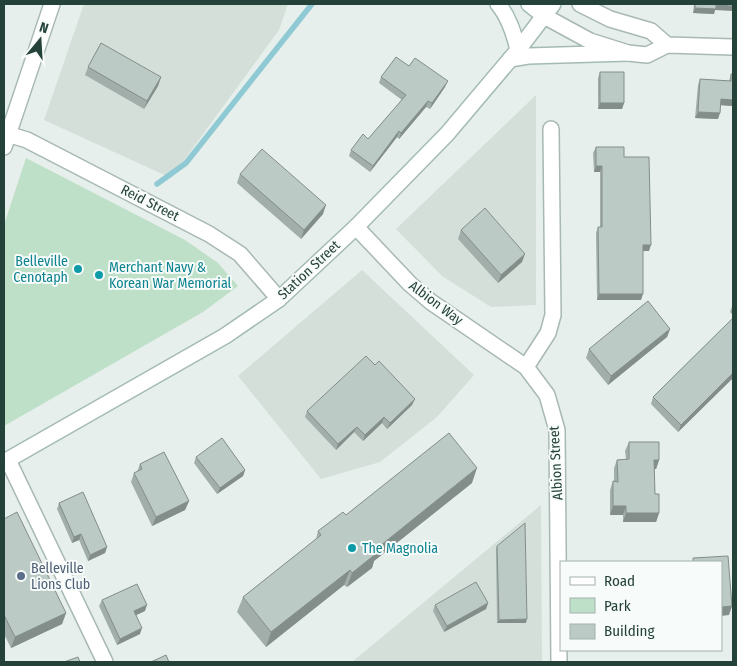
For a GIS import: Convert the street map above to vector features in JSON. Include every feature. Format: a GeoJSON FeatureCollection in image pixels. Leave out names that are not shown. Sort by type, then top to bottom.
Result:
{"type":"FeatureCollection","features":[{"type":"Feature","properties":{"kind":"street"},"geometry":{"type":"LineString","coordinates":[[5,138],[52,4]]}},
{"type":"Feature","properties":{"kind":"street"},"geometry":{"type":"LineString","coordinates":[[498,4],[504,11],[514,34],[514,55],[628,53],[647,55],[667,45],[733,47]]}},
{"type":"Feature","properties":{"kind":"street"},"geometry":{"type":"LineString","coordinates":[[529,4],[548,10],[590,41],[628,53]]}},
{"type":"Feature","properties":{"kind":"street"},"geometry":{"type":"LineString","coordinates":[[580,4],[610,19],[651,30],[667,45]]}},
{"type":"Feature","properties":{"kind":"street","name":"Station Street"},"geometry":{"type":"LineString","coordinates":[[6,461],[225,336],[279,299],[356,227],[447,134],[514,55],[548,10]]}},
{"type":"Feature","properties":{"kind":"street"},"geometry":{"type":"LineString","coordinates":[[526,367],[548,333],[553,315],[552,129]]}},
{"type":"Feature","properties":{"kind":"street","name":"Reid Street"},"geometry":{"type":"LineString","coordinates":[[5,138],[27,140],[209,234],[240,254],[279,299]]}},
{"type":"Feature","properties":{"kind":"street","name":"Albion Way"},"geometry":{"type":"LineString","coordinates":[[356,227],[410,284],[424,296],[526,367]]}},
{"type":"Feature","properties":{"kind":"street","name":"Albion Street"},"geometry":{"type":"LineString","coordinates":[[526,367],[547,395],[557,430],[559,662]]}},
{"type":"Feature","properties":{"kind":"street"},"geometry":{"type":"LineString","coordinates":[[6,461],[105,662]]}},
{"type":"Feature","properties":{"kind":"shaded area"},"geometry":{"type":"Polygon","coordinates":[[[84,4],[288,4],[279,30],[171,178],[44,120],[84,4]]]}},
{"type":"Feature","properties":{"kind":"shaded area"},"geometry":{"type":"Polygon","coordinates":[[[536,95],[536,305],[491,307],[442,276],[396,229],[536,95]]]}},
{"type":"Feature","properties":{"kind":"shaded area"},"geometry":{"type":"Polygon","coordinates":[[[362,270],[474,375],[437,417],[380,462],[321,479],[238,376],[362,270]]]}},
{"type":"Feature","properties":{"kind":"shaded area"},"geometry":{"type":"Polygon","coordinates":[[[541,505],[542,662],[352,662],[541,505]]]}},
{"type":"Feature","properties":{"kind":"green space"},"geometry":{"type":"Polygon","coordinates":[[[26,158],[185,240],[218,263],[238,286],[203,312],[4,426],[4,225],[26,158]]]}},
{"type":"Feature","properties":{"kind":"building"},"geometry":{"type":"Polygon","coordinates":[[[695,4],[733,4],[733,6],[716,5],[716,9],[695,8],[695,4]]]}},
{"type":"Feature","properties":{"kind":"building"},"geometry":{"type":"Polygon","coordinates":[[[101,43],[161,77],[147,101],[88,67],[101,43]]]}},
{"type":"Feature","properties":{"kind":"building"},"geometry":{"type":"Polygon","coordinates":[[[396,57],[409,66],[415,58],[448,81],[432,103],[428,101],[401,133],[399,131],[373,166],[351,150],[363,134],[368,139],[406,95],[381,77],[396,57]]]}},
{"type":"Feature","properties":{"kind":"building"},"geometry":{"type":"Polygon","coordinates":[[[600,72],[624,72],[624,103],[600,103],[600,72]]]}},
{"type":"Feature","properties":{"kind":"building"},"geometry":{"type":"Polygon","coordinates":[[[731,74],[733,74],[733,100],[721,99],[720,113],[698,112],[700,79],[731,81],[731,74]]]}},
{"type":"Feature","properties":{"kind":"building"},"geometry":{"type":"Polygon","coordinates":[[[596,147],[624,147],[624,157],[649,157],[651,245],[643,245],[643,294],[599,294],[598,227],[602,227],[602,166],[596,166],[596,147]]]}},
{"type":"Feature","properties":{"kind":"building"},"geometry":{"type":"Polygon","coordinates":[[[262,149],[326,205],[304,230],[240,174],[262,149]]]}},
{"type":"Feature","properties":{"kind":"building"},"geometry":{"type":"Polygon","coordinates":[[[485,208],[525,254],[501,275],[461,230],[485,208]]]}},
{"type":"Feature","properties":{"kind":"building"},"geometry":{"type":"Polygon","coordinates":[[[648,301],[670,329],[611,376],[589,349],[648,301]]]}},
{"type":"Feature","properties":{"kind":"building"},"geometry":{"type":"Polygon","coordinates":[[[733,318],[733,373],[681,425],[653,397],[733,318]]]}},
{"type":"Feature","properties":{"kind":"building"},"geometry":{"type":"Polygon","coordinates":[[[366,356],[375,365],[379,361],[415,399],[390,423],[384,417],[365,435],[357,427],[338,444],[307,411],[366,356]]]}},
{"type":"Feature","properties":{"kind":"building","name":"The Magnolia"},"geometry":{"type":"Polygon","coordinates":[[[449,433],[477,468],[375,550],[377,553],[352,573],[350,570],[271,632],[243,597],[321,535],[318,531],[343,512],[346,515],[449,433]]]}},
{"type":"Feature","properties":{"kind":"building"},"geometry":{"type":"Polygon","coordinates":[[[222,438],[245,470],[220,488],[196,457],[222,438]]]}},
{"type":"Feature","properties":{"kind":"building"},"geometry":{"type":"Polygon","coordinates":[[[629,442],[659,442],[659,460],[654,460],[655,494],[659,494],[659,513],[626,513],[626,506],[613,506],[613,481],[618,482],[617,460],[629,459],[629,442]]]}},
{"type":"Feature","properties":{"kind":"building"},"geometry":{"type":"Polygon","coordinates":[[[164,452],[189,501],[156,517],[134,473],[142,469],[140,464],[164,452]]]}},
{"type":"Feature","properties":{"kind":"building"},"geometry":{"type":"Polygon","coordinates":[[[83,492],[107,547],[90,555],[81,534],[74,537],[59,503],[83,492]]]}},
{"type":"Feature","properties":{"kind":"building","name":"Belleville Lions Club"},"geometry":{"type":"Polygon","coordinates":[[[17,512],[66,613],[15,637],[4,615],[4,519],[17,512]]]}},
{"type":"Feature","properties":{"kind":"building"},"geometry":{"type":"Polygon","coordinates":[[[525,523],[527,619],[499,620],[497,546],[525,523]]]}},
{"type":"Feature","properties":{"kind":"building"},"geometry":{"type":"Polygon","coordinates":[[[728,556],[732,606],[722,607],[722,561],[693,561],[693,558],[728,556]]]}},
{"type":"Feature","properties":{"kind":"building"},"geometry":{"type":"Polygon","coordinates":[[[476,582],[488,603],[447,626],[435,605],[476,582]]]}},
{"type":"Feature","properties":{"kind":"building"},"geometry":{"type":"Polygon","coordinates":[[[137,584],[147,605],[134,611],[142,628],[120,639],[102,600],[137,584]]]}},
{"type":"Feature","properties":{"kind":"building"},"geometry":{"type":"Polygon","coordinates":[[[166,655],[169,662],[151,662],[166,655]]]}},
{"type":"Feature","properties":{"kind":"building"},"geometry":{"type":"Polygon","coordinates":[[[78,657],[80,662],[64,662],[78,657]]]}},
{"type":"Feature","properties":{"kind":"waterway"},"geometry":{"type":"LineString","coordinates":[[157,184],[186,163],[312,4]]}},
{"type":"Feature","properties":{"kind":"place","name":"Belleville Cenotaph"},"geometry":{"type":"Point","coordinates":[78,269]}},
{"type":"Feature","properties":{"kind":"place","name":"Merchant Navy & Korean War Memorial"},"geometry":{"type":"Point","coordinates":[99,275]}},
{"type":"Feature","properties":{"kind":"place","name":"The Magnolia"},"geometry":{"type":"Point","coordinates":[352,548]}},
{"type":"Feature","properties":{"kind":"place","name":"Belleville Lions Club"},"geometry":{"type":"Point","coordinates":[21,576]}}]}
